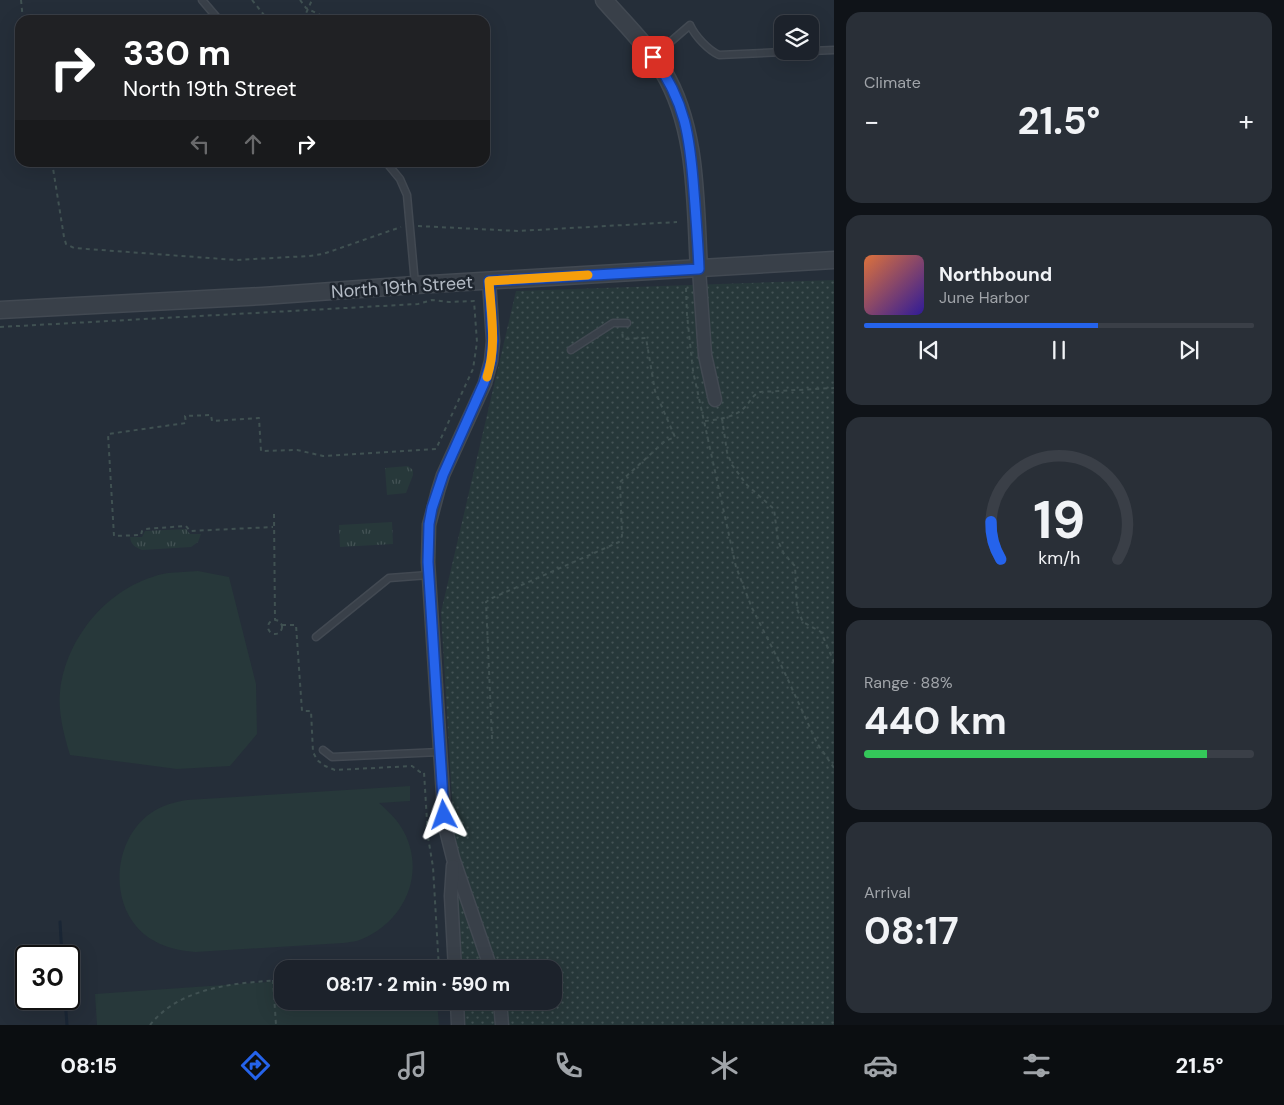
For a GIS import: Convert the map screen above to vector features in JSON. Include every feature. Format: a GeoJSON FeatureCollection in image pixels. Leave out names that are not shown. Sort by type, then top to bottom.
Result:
{"type":"FeatureCollection","features":[{"type":"Feature","properties":{"kind":"street"},"geometry":{"type":"LineString","coordinates":[[604,0],[662,70],[676,97],[686,126],[691,152],[705,355],[715,400]]}},
{"type":"Feature","properties":{"kind":"street","name":"North 19th Street"},"geometry":{"type":"LineString","coordinates":[[0,310],[263,296],[834,260]]}},
{"type":"Feature","properties":{"kind":"street"},"geometry":{"type":"LineString","coordinates":[[488,960],[453,858],[445,826],[428,543],[432,508],[443,475],[484,383],[491,361],[493,341],[489,281]]}},
{"type":"Feature","properties":{"kind":"street"},"geometry":{"type":"LineString","coordinates":[[453,858],[452,896],[455,960]]}},
{"type":"Feature","properties":{"kind":"street"},"geometry":{"type":"LineString","coordinates":[[457,1010],[458,1025]]}},
{"type":"Feature","properties":{"kind":"street"},"geometry":{"type":"LineString","coordinates":[[501,1010],[502,1025]]}},
{"type":"Feature","properties":{"kind":"lane"},"geometry":{"type":"LineString","coordinates":[[202,0],[214,15]]}},
{"type":"Feature","properties":{"kind":"lane"},"geometry":{"type":"LineString","coordinates":[[653,57],[690,25],[713,52],[719,55],[774,52]]}},
{"type":"Feature","properties":{"kind":"lane"},"geometry":{"type":"LineString","coordinates":[[819,51],[834,50]]}},
{"type":"Feature","properties":{"kind":"lane"},"geometry":{"type":"LineString","coordinates":[[390,167],[404,187],[409,204],[415,285]]}},
{"type":"Feature","properties":{"kind":"lane"},"geometry":{"type":"LineString","coordinates":[[572,350],[613,323],[623,322]]}},
{"type":"Feature","properties":{"kind":"lane"},"geometry":{"type":"LineString","coordinates":[[316,637],[389,578],[429,575]]}},
{"type":"Feature","properties":{"kind":"lane"},"geometry":{"type":"LineString","coordinates":[[323,750],[332,757],[440,752]]}},
{"type":"Feature","properties":{"kind":"path"},"geometry":{"type":"LineString","coordinates":[[21,0],[22,15]]}},
{"type":"Feature","properties":{"kind":"path"},"geometry":{"type":"LineString","coordinates":[[252,0],[264,15]]}},
{"type":"Feature","properties":{"kind":"path"},"geometry":{"type":"LineString","coordinates":[[300,0],[308,9],[320,15]]}},
{"type":"Feature","properties":{"kind":"path"},"geometry":{"type":"LineString","coordinates":[[305,15],[312,0]]}},
{"type":"Feature","properties":{"kind":"path"},"geometry":{"type":"LineString","coordinates":[[53,167],[64,237],[66,244],[74,248],[232,260],[324,254],[402,227],[411,226],[528,231],[677,222]]}},
{"type":"Feature","properties":{"kind":"path"},"geometry":{"type":"LineString","coordinates":[[686,288],[691,358],[732,549],[742,585],[817,743],[834,768]]}},
{"type":"Feature","properties":{"kind":"path"},"geometry":{"type":"LineString","coordinates":[[0,327],[398,306],[418,304],[432,300],[449,302],[474,301],[477,342],[473,369],[436,449],[323,456],[297,450],[261,451],[259,418],[212,421],[212,414],[185,416],[186,423],[108,434],[114,536],[141,535],[145,529],[186,526],[190,531],[273,527]]}},
{"type":"Feature","properties":{"kind":"path"},"geometry":{"type":"LineString","coordinates":[[492,739],[486,602],[619,542],[622,536],[620,482],[665,441],[675,437],[655,391],[646,338],[623,339],[623,322]]}},
{"type":"Feature","properties":{"kind":"path"},"geometry":{"type":"LineString","coordinates":[[705,421],[722,418],[741,410],[755,394],[760,392],[834,388]]}},
{"type":"Feature","properties":{"kind":"path"},"geometry":{"type":"LineString","coordinates":[[722,418],[727,452],[732,465],[746,485],[774,510],[778,541],[784,554],[795,566],[797,608],[803,622],[821,632],[834,662]]}},
{"type":"Feature","properties":{"kind":"path"},"geometry":{"type":"LineString","coordinates":[[274,514],[275,620]]}},
{"type":"Feature","properties":{"kind":"path"},"geometry":{"type":"LineString","coordinates":[[275,620],[280,621],[282,625],[280,632],[276,634],[271,632],[268,625],[271,621],[275,620]]}},
{"type":"Feature","properties":{"kind":"path"},"geometry":{"type":"LineString","coordinates":[[282,625],[296,625],[302,712],[311,711],[313,752],[316,760],[335,770],[412,766],[420,772],[424,772],[428,837],[433,867],[438,960]]}},
{"type":"Feature","properties":{"kind":"path"},"geometry":{"type":"LineString","coordinates":[[150,1025],[180,1000],[203,991],[239,983],[273,980],[276,1025]]}},
{"type":"Feature","properties":{"kind":"green space"},"geometry":{"type":"Polygon","coordinates":[[[834,280],[834,1025],[465,1025],[464,1010],[562,1010],[562,960],[461,960],[441,612],[516,291],[834,280]]]}},
{"type":"Feature","properties":{"kind":"green space"},"geometry":{"type":"Polygon","coordinates":[[[408,466],[413,470],[413,475],[406,493],[387,495],[385,468],[408,466]]]}},
{"type":"Feature","properties":{"kind":"green space"},"geometry":{"type":"Polygon","coordinates":[[[392,522],[393,544],[340,547],[339,525],[392,522]]]}},
{"type":"Feature","properties":{"kind":"green space"},"geometry":{"type":"Polygon","coordinates":[[[186,529],[190,534],[201,534],[198,542],[191,547],[142,550],[131,542],[130,537],[142,537],[145,531],[186,529]]]}},
{"type":"Feature","properties":{"kind":"green space"},"geometry":{"type":"Polygon","coordinates":[[[198,571],[229,577],[256,684],[257,734],[230,766],[177,769],[70,755],[61,716],[60,692],[64,671],[71,651],[82,632],[110,600],[128,588],[147,579],[168,573],[198,571]]]}},
{"type":"Feature","properties":{"kind":"green space"},"geometry":{"type":"Polygon","coordinates":[[[410,786],[410,801],[379,803],[399,824],[410,848],[413,864],[407,895],[400,909],[389,921],[377,931],[362,939],[343,943],[195,952],[171,948],[155,942],[136,926],[127,913],[120,883],[120,866],[124,851],[130,836],[139,823],[160,808],[187,800],[410,786]]]}},
{"type":"Feature","properties":{"kind":"green space"},"geometry":{"type":"Polygon","coordinates":[[[274,982],[274,1010],[438,1010],[439,1025],[97,1025],[95,994],[274,982]]]}},
{"type":"Feature","properties":{"kind":"waterway"},"geometry":{"type":"LineString","coordinates":[[60,922],[61,945]]}},
{"type":"Feature","properties":{"kind":"waterway"},"geometry":{"type":"LineString","coordinates":[[66,1010],[67,1025]]}},
{"type":"Feature","properties":{"kind":"slow traffic"},"geometry":{"type":"LineString","coordinates":[[487,377],[493,341],[489,281],[588,275]]}},
{"type":"Feature","properties":{"kind":"route"},"geometry":{"type":"LineString","coordinates":[[444,815],[428,562],[429,524],[432,508],[443,475],[484,383],[491,361],[493,341],[489,281],[699,269],[691,152],[686,126],[670,84],[653,57]]}}]}
